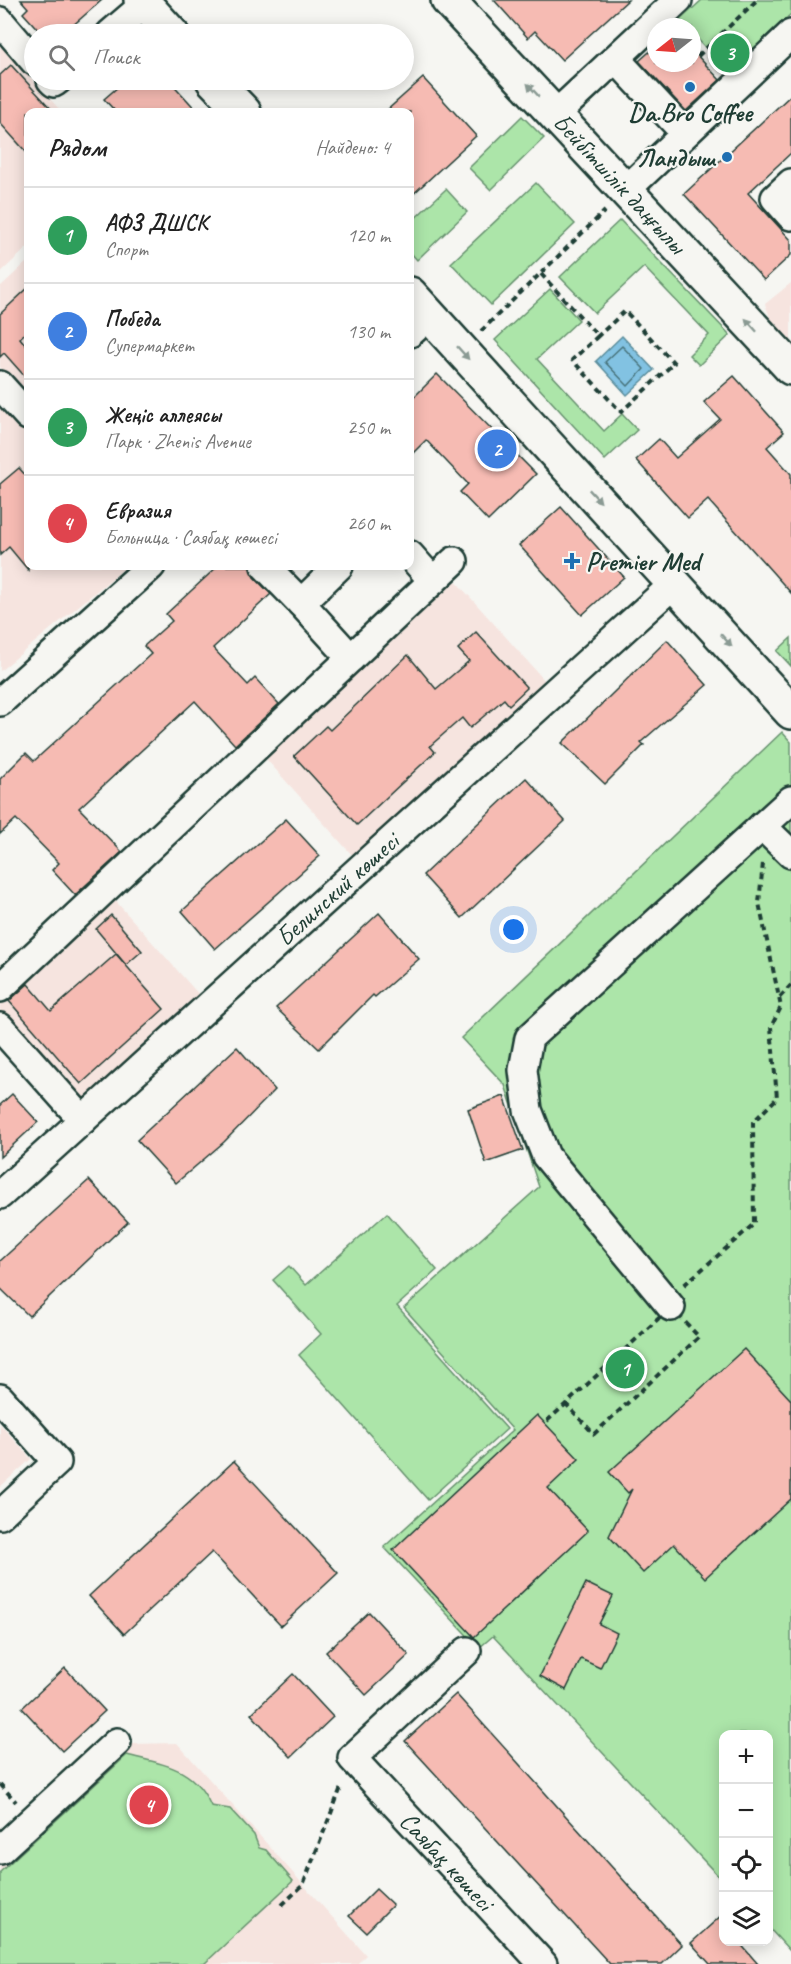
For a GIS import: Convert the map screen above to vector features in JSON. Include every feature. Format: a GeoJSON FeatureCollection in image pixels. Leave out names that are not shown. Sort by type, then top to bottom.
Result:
{"type":"FeatureCollection","features":[{"type":"Feature","properties":{"kind":"main road","name":"Бейбітшілік даңғылы"},"geometry":{"type":"LineString","coordinates":[[448,0],[627,189],[791,368]]}},
{"type":"Feature","properties":{"kind":"main road"},"geometry":{"type":"LineString","coordinates":[[143,2],[163,24]]}},
{"type":"Feature","properties":{"kind":"main road"},"geometry":{"type":"LineString","coordinates":[[223,90],[240,108]]}},
{"type":"Feature","properties":{"kind":"main road"},"geometry":{"type":"LineString","coordinates":[[416,314],[462,352],[791,712]]}},
{"type":"Feature","properties":{"kind":"street"},"geometry":{"type":"LineString","coordinates":[[556,114],[678,0]]}},
{"type":"Feature","properties":{"kind":"street"},"geometry":{"type":"LineString","coordinates":[[120,24],[143,2]]}},
{"type":"Feature","properties":{"kind":"street"},"geometry":{"type":"LineString","coordinates":[[0,21],[24,49]]}},
{"type":"Feature","properties":{"kind":"street"},"geometry":{"type":"LineString","coordinates":[[627,189],[791,34]]}},
{"type":"Feature","properties":{"kind":"street"},"geometry":{"type":"LineString","coordinates":[[616,58],[685,133]]}},
{"type":"Feature","properties":{"kind":"street"},"geometry":{"type":"LineString","coordinates":[[791,183],[775,198],[791,216]]}},
{"type":"Feature","properties":{"kind":"street"},"geometry":{"type":"LineString","coordinates":[[0,385],[24,412]]}},
{"type":"Feature","properties":{"kind":"street"},"geometry":{"type":"LineString","coordinates":[[414,560],[433,581]]}},
{"type":"Feature","properties":{"kind":"street"},"geometry":{"type":"LineString","coordinates":[[0,988],[454,561]]}},
{"type":"Feature","properties":{"kind":"street"},"geometry":{"type":"LineString","coordinates":[[0,702],[147,570]]}},
{"type":"Feature","properties":{"kind":"street"},"geometry":{"type":"LineString","coordinates":[[270,570],[351,658]]}},
{"type":"Feature","properties":{"kind":"street"},"geometry":{"type":"LineString","coordinates":[[301,603],[335,570]]}},
{"type":"Feature","properties":{"kind":"street","name":"Белинский көшесі"},"geometry":{"type":"LineString","coordinates":[[0,1195],[675,583]]}},
{"type":"Feature","properties":{"kind":"street"},"geometry":{"type":"LineString","coordinates":[[669,1303],[546,1156],[528,1110],[523,1070],[528,1038],[791,800]]}},
{"type":"Feature","properties":{"kind":"street"},"geometry":{"type":"LineString","coordinates":[[762,826],[791,854]]}},
{"type":"Feature","properties":{"kind":"street"},"geometry":{"type":"LineString","coordinates":[[0,1027],[83,1120]]}},
{"type":"Feature","properties":{"kind":"street"},"geometry":{"type":"LineString","coordinates":[[0,1398],[57,1462],[0,1515]]}},
{"type":"Feature","properties":{"kind":"street"},"geometry":{"type":"LineString","coordinates":[[352,1758],[467,1651]]}},
{"type":"Feature","properties":{"kind":"street"},"geometry":{"type":"LineString","coordinates":[[0,1850],[117,1742]]}},
{"type":"Feature","properties":{"kind":"street","name":"Саябақ көшесі"},"geometry":{"type":"LineString","coordinates":[[352,1758],[543,1964]]}},
{"type":"Feature","properties":{"kind":"path"},"geometry":{"type":"LineString","coordinates":[[701,53],[757,0]]}},
{"type":"Feature","properties":{"kind":"path"},"geometry":{"type":"LineString","coordinates":[[462,352],[627,189]]}},
{"type":"Feature","properties":{"kind":"path"},"geometry":{"type":"LineString","coordinates":[[541,274],[598,336]]}},
{"type":"Feature","properties":{"kind":"path"},"geometry":{"type":"LineString","coordinates":[[625,311],[674,363],[621,412],[572,360],[598,336],[625,311]]}},
{"type":"Feature","properties":{"kind":"path"},"geometry":{"type":"LineString","coordinates":[[547,1421],[754,1224],[753,1122],[777,1098],[771,1027],[781,1007],[759,903],[763,857]]}},
{"type":"Feature","properties":{"kind":"path"},"geometry":{"type":"LineString","coordinates":[[779,997],[791,985]]}},
{"type":"Feature","properties":{"kind":"path"},"geometry":{"type":"LineString","coordinates":[[566,1404],[594,1434],[699,1337],[669,1303]]}},
{"type":"Feature","properties":{"kind":"path"},"geometry":{"type":"LineString","coordinates":[[282,1905],[303,1885],[352,1758]]}},
{"type":"Feature","properties":{"kind":"shaded area"},"geometry":{"type":"Polygon","coordinates":[[[0,45],[24,71],[24,90],[42,90],[58,108],[24,108],[24,251],[0,273],[0,45]]]}},
{"type":"Feature","properties":{"kind":"shaded area"},"geometry":{"type":"Polygon","coordinates":[[[24,265],[24,394],[0,367],[0,287],[24,265]]]}},
{"type":"Feature","properties":{"kind":"shaded area"},"geometry":{"type":"Polygon","coordinates":[[[791,283],[791,345],[773,325],[765,304],[791,283]]]}},
{"type":"Feature","properties":{"kind":"shaded area"},"geometry":{"type":"Polygon","coordinates":[[[0,403],[24,430],[24,570],[122,570],[0,671],[0,403]]]}},
{"type":"Feature","properties":{"kind":"shaded area"},"geometry":{"type":"Polygon","coordinates":[[[452,577],[546,682],[353,856],[259,751],[452,577]]]}},
{"type":"Feature","properties":{"kind":"shaded area"},"geometry":{"type":"Polygon","coordinates":[[[112,897],[201,997],[83,1104],[0,1012],[0,998],[112,897]]]}},
{"type":"Feature","properties":{"kind":"shaded area"},"geometry":{"type":"Polygon","coordinates":[[[0,1424],[31,1459],[0,1487],[0,1424]]]}},
{"type":"Feature","properties":{"kind":"shaded area"},"geometry":{"type":"Polygon","coordinates":[[[177,1743],[366,1955],[357,1964],[0,1964],[0,1866],[131,1744],[177,1743]]]}},
{"type":"Feature","properties":{"kind":"green space"},"geometry":{"type":"Polygon","coordinates":[[[702,0],[791,0],[791,14],[728,72],[701,43],[701,18],[682,18],[702,0]]]}},
{"type":"Feature","properties":{"kind":"green space"},"geometry":{"type":"Polygon","coordinates":[[[522,116],[544,138],[491,190],[469,168],[522,116]]]}},
{"type":"Feature","properties":{"kind":"green space"},"geometry":{"type":"Polygon","coordinates":[[[536,183],[575,224],[491,305],[451,263],[536,183]]]}},
{"type":"Feature","properties":{"kind":"green space"},"geometry":{"type":"Polygon","coordinates":[[[446,189],[467,212],[417,260],[414,257],[414,219],[446,189]]]}},
{"type":"Feature","properties":{"kind":"green space"},"geometry":{"type":"Polygon","coordinates":[[[620,220],[730,335],[699,365],[689,355],[709,335],[644,267],[595,313],[560,277],[620,220]]]}},
{"type":"Feature","properties":{"kind":"green space"},"geometry":{"type":"Polygon","coordinates":[[[550,289],[579,320],[537,359],[604,431],[622,414],[637,430],[605,460],[495,340],[550,289]]]}},
{"type":"Feature","properties":{"kind":"green space"},"geometry":{"type":"Polygon","coordinates":[[[791,638],[791,666],[777,651],[791,638]]]}},
{"type":"Feature","properties":{"kind":"green space"},"geometry":{"type":"Polygon","coordinates":[[[782,732],[791,742],[791,1952],[773,1932],[773,1730],[719,1730],[719,1877],[493,1636],[479,1648],[384,1547],[513,1430],[404,1308],[539,1187],[505,1085],[461,1038],[782,732]]]}},
{"type":"Feature","properties":{"kind":"green space"},"geometry":{"type":"Polygon","coordinates":[[[387,1213],[437,1270],[397,1306],[507,1429],[428,1500],[299,1355],[321,1334],[273,1280],[289,1266],[306,1285],[387,1213]]]}},
{"type":"Feature","properties":{"kind":"green space"},"geometry":{"type":"Polygon","coordinates":[[[127,1755],[166,1765],[187,1775],[204,1793],[211,1806],[230,1809],[254,1835],[259,1848],[266,1850],[293,1881],[204,1964],[0,1964],[0,1872],[127,1755]]]}},
{"type":"Feature","properties":{"kind":"water"},"geometry":{"type":"Polygon","coordinates":[[[622,336],[654,370],[627,395],[596,361],[622,336]]]}},
{"type":"Feature","properties":{"kind":"building"},"geometry":{"type":"Polygon","coordinates":[[[21,0],[102,0],[74,24],[33,24],[23,13],[28,8],[21,0]]]}},
{"type":"Feature","properties":{"kind":"building"},"geometry":{"type":"Polygon","coordinates":[[[494,0],[628,0],[562,60],[535,31],[528,38],[494,0]]]}},
{"type":"Feature","properties":{"kind":"building"},"geometry":{"type":"Polygon","coordinates":[[[647,54],[647,70],[639,61],[647,54]]]}},
{"type":"Feature","properties":{"kind":"building"},"geometry":{"type":"Polygon","coordinates":[[[701,60],[720,80],[686,111],[649,72],[701,72],[701,60]]]}},
{"type":"Feature","properties":{"kind":"building"},"geometry":{"type":"Polygon","coordinates":[[[11,65],[24,79],[24,90],[34,90],[50,108],[24,108],[24,150],[0,123],[0,75],[11,65]]]}},
{"type":"Feature","properties":{"kind":"building"},"geometry":{"type":"Polygon","coordinates":[[[423,78],[476,136],[414,193],[414,108],[389,108],[410,90],[414,90],[414,86],[423,78]]]}},
{"type":"Feature","properties":{"kind":"building"},"geometry":{"type":"Polygon","coordinates":[[[114,90],[178,90],[194,108],[112,108],[104,99],[114,90]]]}},
{"type":"Feature","properties":{"kind":"building"},"geometry":{"type":"Polygon","coordinates":[[[791,95],[791,153],[748,193],[791,240],[791,255],[764,280],[684,194],[791,95]]]}},
{"type":"Feature","properties":{"kind":"building"},"geometry":{"type":"Polygon","coordinates":[[[24,292],[24,334],[20,338],[24,343],[24,376],[4,353],[0,357],[0,314],[24,292]]]}},
{"type":"Feature","properties":{"kind":"building"},"geometry":{"type":"Polygon","coordinates":[[[437,374],[536,474],[488,521],[460,492],[468,484],[426,440],[414,452],[414,397],[437,374]]]}},
{"type":"Feature","properties":{"kind":"building"},"geometry":{"type":"Polygon","coordinates":[[[734,376],[784,432],[767,447],[791,474],[791,593],[708,500],[688,518],[636,460],[659,439],[676,458],[720,419],[704,402],[734,376]]]}},
{"type":"Feature","properties":{"kind":"building"},"geometry":{"type":"Polygon","coordinates":[[[19,468],[24,474],[24,565],[9,547],[0,555],[0,484],[19,468]]]}},
{"type":"Feature","properties":{"kind":"building","name":"Premier Med"},"geometry":{"type":"Polygon","coordinates":[[[561,507],[624,577],[582,615],[519,545],[561,507]]]}},
{"type":"Feature","properties":{"kind":"building"},"geometry":{"type":"Polygon","coordinates":[[[214,570],[251,570],[254,577],[271,594],[213,648],[248,685],[255,678],[279,704],[235,745],[195,701],[79,808],[122,852],[75,895],[52,870],[59,863],[16,819],[0,834],[0,779],[26,753],[34,761],[151,654],[144,646],[172,621],[166,614],[214,570]]]}},
{"type":"Feature","properties":{"kind":"building"},"geometry":{"type":"Polygon","coordinates":[[[476,632],[527,688],[509,705],[504,699],[470,728],[462,718],[430,746],[435,752],[357,825],[294,756],[326,726],[330,730],[408,655],[436,689],[469,661],[458,649],[476,632]]]}},
{"type":"Feature","properties":{"kind":"building"},"geometry":{"type":"Polygon","coordinates":[[[667,640],[707,685],[641,742],[644,745],[605,784],[562,743],[667,640]]]}},
{"type":"Feature","properties":{"kind":"building"},"geometry":{"type":"Polygon","coordinates":[[[526,778],[565,821],[462,918],[423,875],[526,778]]]}},
{"type":"Feature","properties":{"kind":"building"},"geometry":{"type":"Polygon","coordinates":[[[286,819],[320,856],[215,949],[182,911],[286,819]]]}},
{"type":"Feature","properties":{"kind":"building"},"geometry":{"type":"Polygon","coordinates":[[[379,913],[419,959],[375,997],[373,995],[319,1049],[276,1008],[379,913]]]}},
{"type":"Feature","properties":{"kind":"building"},"geometry":{"type":"Polygon","coordinates":[[[111,915],[142,951],[126,965],[96,929],[111,915]]]}},
{"type":"Feature","properties":{"kind":"building"},"geometry":{"type":"Polygon","coordinates":[[[116,954],[164,1009],[81,1084],[9,1001],[28,984],[51,1011],[116,954]]]}},
{"type":"Feature","properties":{"kind":"building"},"geometry":{"type":"Polygon","coordinates":[[[237,1047],[275,1090],[224,1142],[176,1183],[137,1140],[237,1047]]]}},
{"type":"Feature","properties":{"kind":"building"},"geometry":{"type":"Polygon","coordinates":[[[12,1094],[38,1122],[0,1157],[0,1105],[12,1094]]]}},
{"type":"Feature","properties":{"kind":"building"},"geometry":{"type":"Polygon","coordinates":[[[504,1096],[523,1150],[486,1163],[468,1109],[504,1096]]]}},
{"type":"Feature","properties":{"kind":"building"},"geometry":{"type":"Polygon","coordinates":[[[89,1180],[128,1222],[29,1316],[0,1288],[0,1261],[89,1180]]]}},
{"type":"Feature","properties":{"kind":"building"},"geometry":{"type":"Polygon","coordinates":[[[744,1349],[791,1400],[791,1499],[705,1578],[674,1544],[643,1573],[609,1536],[632,1489],[628,1493],[609,1472],[744,1349]]]}},
{"type":"Feature","properties":{"kind":"building"},"geometry":{"type":"Polygon","coordinates":[[[537,1415],[579,1459],[548,1488],[588,1531],[474,1637],[393,1550],[537,1415]]]}},
{"type":"Feature","properties":{"kind":"building"},"geometry":{"type":"Polygon","coordinates":[[[234,1461],[338,1573],[281,1626],[212,1552],[124,1634],[89,1596],[234,1461]]]}},
{"type":"Feature","properties":{"kind":"building"},"geometry":{"type":"Polygon","coordinates":[[[586,1583],[613,1596],[599,1624],[617,1633],[600,1668],[581,1659],[566,1690],[540,1676],[586,1583]]]}},
{"type":"Feature","properties":{"kind":"building"},"geometry":{"type":"Polygon","coordinates":[[[369,1612],[409,1655],[366,1695],[326,1652],[369,1612]]]}},
{"type":"Feature","properties":{"kind":"building"},"geometry":{"type":"Polygon","coordinates":[[[65,1668],[105,1711],[62,1751],[22,1708],[65,1668]]]}},
{"type":"Feature","properties":{"kind":"building"},"geometry":{"type":"Polygon","coordinates":[[[293,1674],[333,1717],[291,1757],[251,1714],[293,1674]]]}},
{"type":"Feature","properties":{"kind":"building"},"geometry":{"type":"Polygon","coordinates":[[[456,1694],[682,1945],[662,1964],[610,1964],[405,1741],[456,1694]]]}},
{"type":"Feature","properties":{"kind":"building"},"geometry":{"type":"Polygon","coordinates":[[[376,1889],[393,1905],[366,1932],[349,1916],[376,1889]]]}},
{"type":"Feature","properties":{"kind":"building"},"geometry":{"type":"Polygon","coordinates":[[[719,1918],[719,1946],[742,1946],[758,1964],[710,1964],[691,1943],[719,1918]]]}},
{"type":"Feature","properties":{"kind":"place","name":"Жеңіс аллеясы"},"geometry":{"type":"Point","coordinates":[730,53]}},
{"type":"Feature","properties":{"kind":"place","name":"Da.Bro Coffee"},"geometry":{"type":"Point","coordinates":[690,87]}},
{"type":"Feature","properties":{"kind":"place","name":"Ландыш"},"geometry":{"type":"Point","coordinates":[727,157]}},
{"type":"Feature","properties":{"kind":"place","name":"Победа"},"geometry":{"type":"Point","coordinates":[497,449]}},
{"type":"Feature","properties":{"kind":"place","name":"Premier Med"},"geometry":{"type":"Point","coordinates":[572,561]}},
{"type":"Feature","properties":{"kind":"place","name":"АФЗ ДШСК"},"geometry":{"type":"Point","coordinates":[625,1369]}},
{"type":"Feature","properties":{"kind":"place","name":"Евразия"},"geometry":{"type":"Point","coordinates":[149,1805]}}]}
